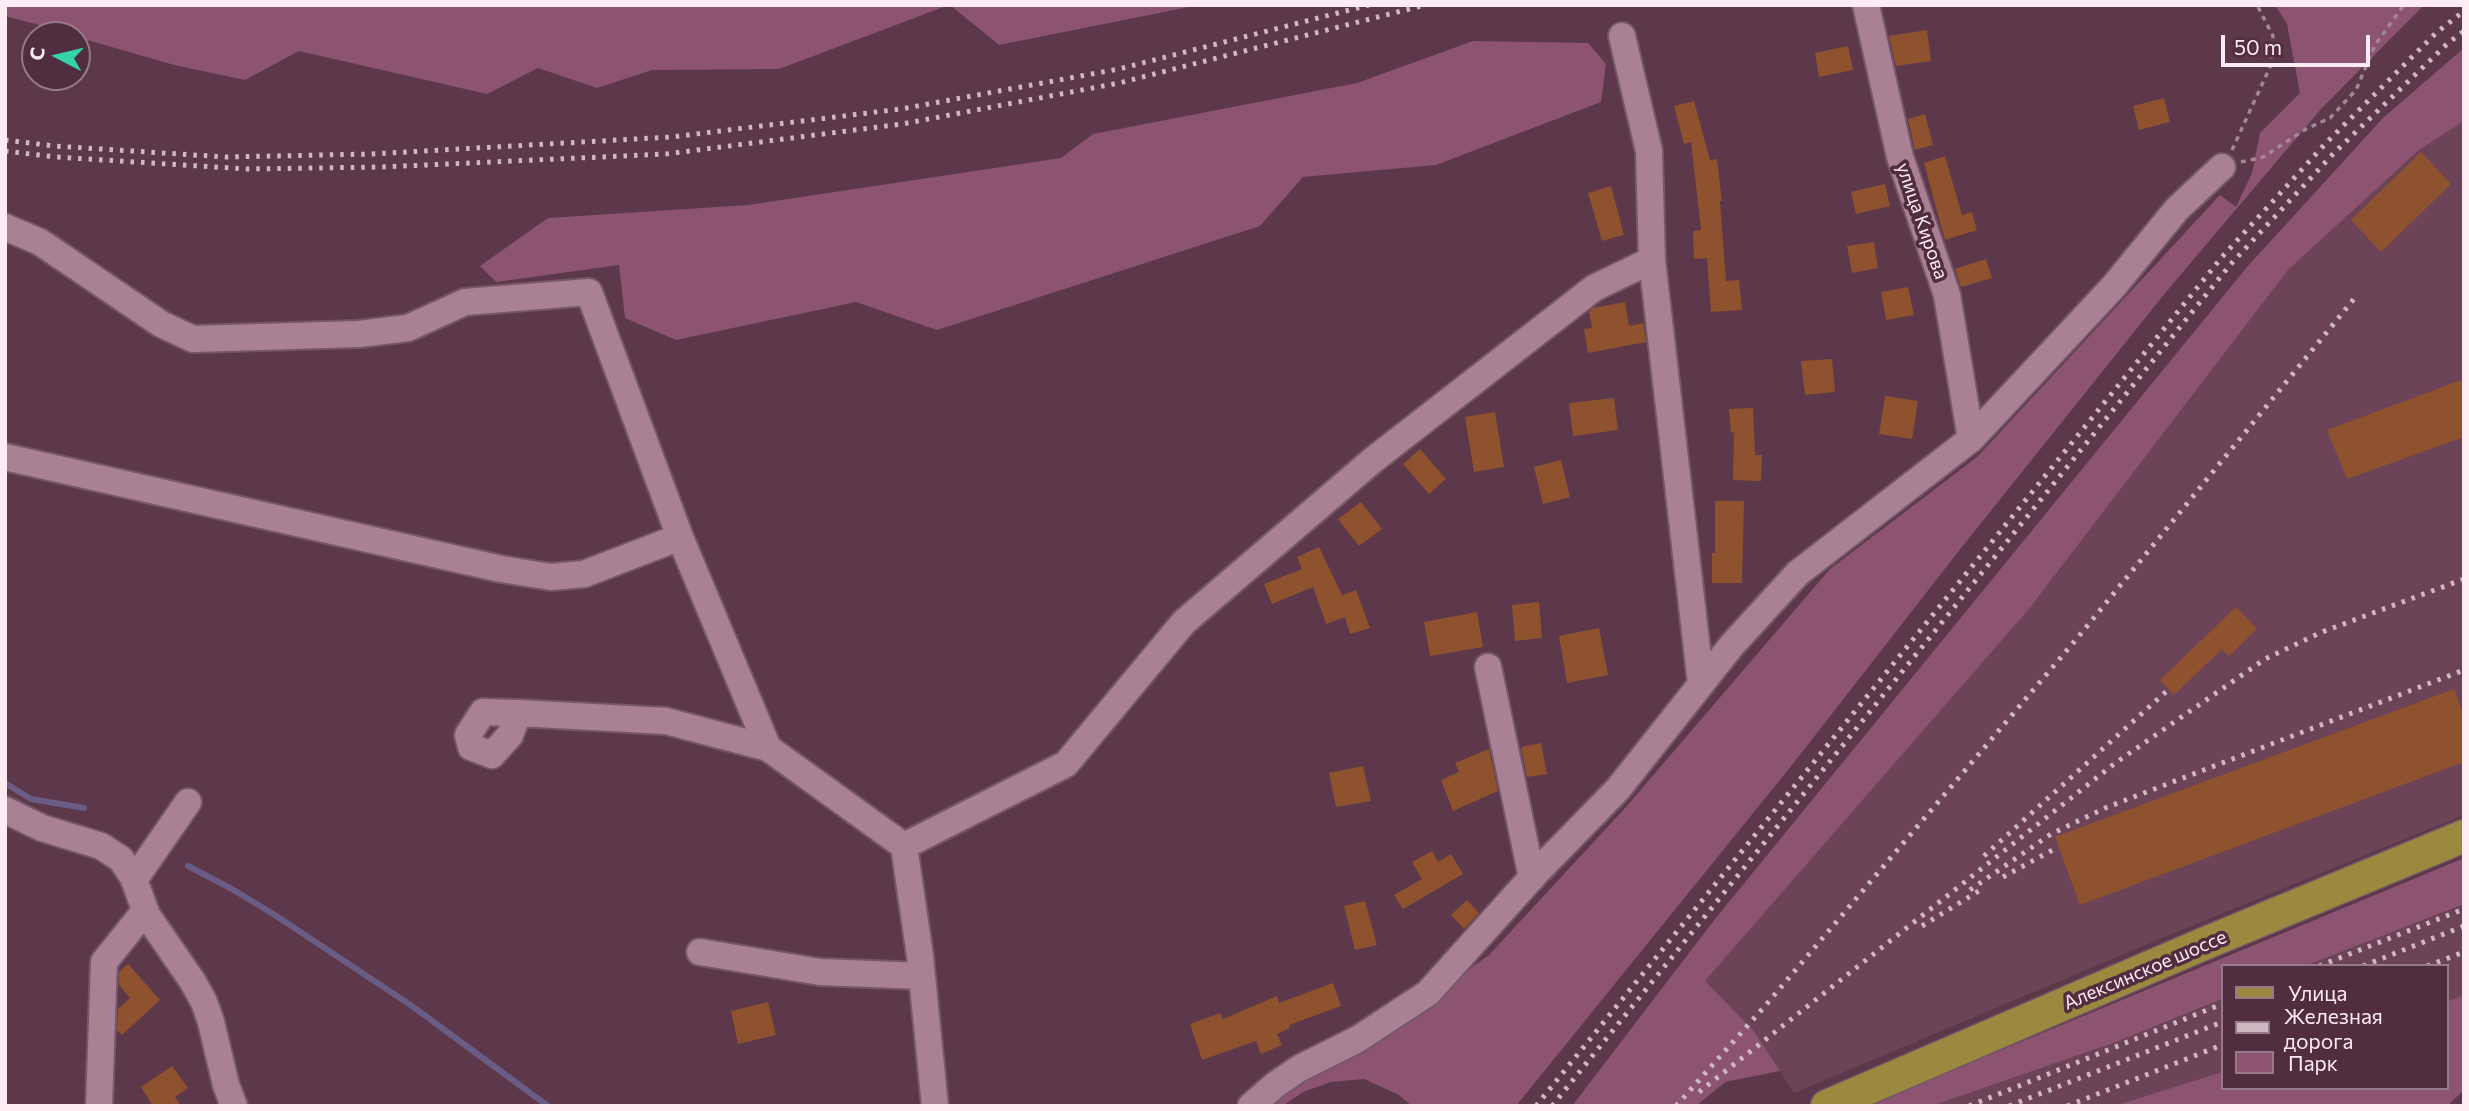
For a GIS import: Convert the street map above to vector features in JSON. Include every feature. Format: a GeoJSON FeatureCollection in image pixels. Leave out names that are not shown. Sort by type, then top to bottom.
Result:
{"type":"FeatureCollection","features":[{"type":"Feature","properties":{"kind":"main road","name":"Алексинское шоссе"},"geometry":{"type":"LineString","coordinates":[[1827,1106],[2201,945],[2464,836]]}},
{"type":"Feature","properties":{"kind":"street","name":"улица Кирова"},"geometry":{"type":"LineString","coordinates":[[1866,5],[1900,157],[1947,295],[1972,439]]}},
{"type":"Feature","properties":{"kind":"street"},"geometry":{"type":"LineString","coordinates":[[1622,36],[1648,151],[1653,260],[1701,684]]}},
{"type":"Feature","properties":{"kind":"street"},"geometry":{"type":"LineString","coordinates":[[1251,1106],[1300,1068],[1358,1039],[1428,993],[1532,878],[1618,789],[1732,645],[1798,573],[1972,439],[2114,286],[2177,209],[2222,167]]}},
{"type":"Feature","properties":{"kind":"street"},"geometry":{"type":"LineString","coordinates":[[5,227],[40,242],[161,324],[193,339],[359,334],[408,328],[465,302],[589,292],[680,537],[768,748]]}},
{"type":"Feature","properties":{"kind":"street"},"geometry":{"type":"LineString","coordinates":[[904,846],[1066,764],[1184,622],[1373,460],[1594,288],[1653,260]]}},
{"type":"Feature","properties":{"kind":"street"},"geometry":{"type":"LineString","coordinates":[[5,457],[501,569],[551,577],[584,574],[680,537]]}},
{"type":"Feature","properties":{"kind":"street"},"geometry":{"type":"LineString","coordinates":[[1488,667],[1532,878]]}},
{"type":"Feature","properties":{"kind":"street"},"geometry":{"type":"LineString","coordinates":[[518,713],[666,721],[768,748],[904,846],[922,976],[935,1106]]}},
{"type":"Feature","properties":{"kind":"street"},"geometry":{"type":"LineString","coordinates":[[134,880],[188,802]]}},
{"type":"Feature","properties":{"kind":"street"},"geometry":{"type":"LineString","coordinates":[[5,810],[42,828],[109,850],[121,859],[134,880],[145,911],[204,1002],[234,1106]]}},
{"type":"Feature","properties":{"kind":"street"},"geometry":{"type":"LineString","coordinates":[[99,1106],[104,962],[145,911]]}},
{"type":"Feature","properties":{"kind":"street"},"geometry":{"type":"LineString","coordinates":[[700,952],[820,972],[922,976]]}},
{"type":"Feature","properties":{"kind":"path"},"geometry":{"type":"LineString","coordinates":[[2222,167],[2238,141],[2270,67],[2273,36],[2257,5]]}},
{"type":"Feature","properties":{"kind":"path"},"geometry":{"type":"LineString","coordinates":[[2222,167],[2263,157],[2306,129],[2330,118],[2357,90],[2375,46],[2404,5]]}},
{"type":"Feature","properties":{"kind":"shaded area"},"geometry":{"type":"Polygon","coordinates":[[[2464,121],[2464,815],[2174,933],[1794,1093],[1753,1030],[1705,981],[2029,609],[2288,270],[2419,150],[2464,121]]]}},
{"type":"Feature","properties":{"kind":"shaded area"},"geometry":{"type":"Polygon","coordinates":[[[2464,904],[2464,995],[2448,1001],[2448,964],[2310,964],[2464,904]]]}},
{"type":"Feature","properties":{"kind":"shaded area"},"geometry":{"type":"Polygon","coordinates":[[[2220,1000],[2220,1073],[2114,1106],[1932,1106],[2116,1042],[2220,1000]]]}},
{"type":"Feature","properties":{"kind":"green space"},"geometry":{"type":"Polygon","coordinates":[[[5,5],[949,5],[779,69],[652,70],[597,88],[538,68],[487,94],[299,51],[245,80],[174,65],[91,41],[91,21],[24,21],[5,16],[5,5]]]}},
{"type":"Feature","properties":{"kind":"green space"},"geometry":{"type":"Polygon","coordinates":[[[950,5],[1199,5],[999,45],[950,5]]]}},
{"type":"Feature","properties":{"kind":"green space"},"geometry":{"type":"Polygon","coordinates":[[[2275,5],[2424,5],[2321,109],[2166,292],[1792,765],[1516,1106],[1412,1106],[1399,1095],[1364,1079],[1331,1082],[1303,1092],[1284,1105],[1275,1106],[1279,1094],[1344,1058],[1489,955],[1626,807],[1830,569],[1977,457],[2220,195],[2236,207],[2252,173],[2260,133],[2300,93],[2287,24],[2275,5]]]}},
{"type":"Feature","properties":{"kind":"green space"},"geometry":{"type":"Polygon","coordinates":[[[1473,41],[1588,43],[1606,64],[1601,102],[1436,165],[1303,177],[1260,226],[937,330],[856,302],[676,340],[625,318],[619,265],[496,282],[480,266],[548,218],[748,205],[1061,158],[1093,134],[1357,83],[1473,41]]]}},
{"type":"Feature","properties":{"kind":"green space"},"geometry":{"type":"Polygon","coordinates":[[[2464,48],[2464,121],[2419,150],[2288,270],[2029,609],[1705,981],[1753,1030],[1780,1071],[1725,1082],[1696,1106],[1572,1106],[1715,919],[2247,267],[2383,118],[2464,48]]]}},
{"type":"Feature","properties":{"kind":"green space"},"geometry":{"type":"Polygon","coordinates":[[[2464,858],[2464,904],[2310,964],[2220,964],[2220,1000],[2116,1042],[1932,1106],[1874,1106],[1876,1102],[2464,858]]]}},
{"type":"Feature","properties":{"kind":"green space"},"geometry":{"type":"Polygon","coordinates":[[[2464,995],[2464,1090],[2447,1106],[2114,1106],[2220,1073],[2220,1090],[2448,1090],[2448,1001],[2464,995]]]}},
{"type":"Feature","properties":{"kind":"building"},"geometry":{"type":"Polygon","coordinates":[[[1927,30],[1931,61],[1896,66],[1889,36],[1927,30]]]}},
{"type":"Feature","properties":{"kind":"building"},"geometry":{"type":"Polygon","coordinates":[[[1848,46],[1853,70],[1819,77],[1815,53],[1848,46]]]}},
{"type":"Feature","properties":{"kind":"building"},"geometry":{"type":"Polygon","coordinates":[[[2164,98],[2170,122],[2139,130],[2133,106],[2164,98]]]}},
{"type":"Feature","properties":{"kind":"building"},"geometry":{"type":"Polygon","coordinates":[[[1694,101],[1710,160],[1717,159],[1726,281],[1739,280],[1742,310],[1711,312],[1707,258],[1694,259],[1693,231],[1701,230],[1691,142],[1684,144],[1674,106],[1694,101]]]}},
{"type":"Feature","properties":{"kind":"building"},"geometry":{"type":"Polygon","coordinates":[[[1925,114],[1933,145],[1915,150],[1908,119],[1925,114]]]}},
{"type":"Feature","properties":{"kind":"building"},"geometry":{"type":"Polygon","coordinates":[[[2421,152],[2451,184],[2381,252],[2351,220],[2421,152]]]}},
{"type":"Feature","properties":{"kind":"building"},"geometry":{"type":"Polygon","coordinates":[[[1945,156],[1962,215],[1972,212],[1977,230],[1945,240],[1924,163],[1945,156]]]}},
{"type":"Feature","properties":{"kind":"building"},"geometry":{"type":"Polygon","coordinates":[[[1885,184],[1890,206],[1856,214],[1851,192],[1885,184]]]}},
{"type":"Feature","properties":{"kind":"building"},"geometry":{"type":"Polygon","coordinates":[[[1611,186],[1624,235],[1602,241],[1588,193],[1611,186]]]}},
{"type":"Feature","properties":{"kind":"building"},"geometry":{"type":"Polygon","coordinates":[[[1874,242],[1878,268],[1852,273],[1847,246],[1874,242]]]}},
{"type":"Feature","properties":{"kind":"building"},"geometry":{"type":"Polygon","coordinates":[[[1986,259],[1992,278],[1961,287],[1955,269],[1986,259]]]}},
{"type":"Feature","properties":{"kind":"building"},"geometry":{"type":"Polygon","coordinates":[[[1908,287],[1914,315],[1886,320],[1881,292],[1908,287]]]}},
{"type":"Feature","properties":{"kind":"building"},"geometry":{"type":"Polygon","coordinates":[[[1625,302],[1629,326],[1643,323],[1646,342],[1588,353],[1584,329],[1592,328],[1589,312],[1593,308],[1625,302]]]}},
{"type":"Feature","properties":{"kind":"building"},"geometry":{"type":"Polygon","coordinates":[[[1832,359],[1835,392],[1805,395],[1801,361],[1832,359]]]}},
{"type":"Feature","properties":{"kind":"building"},"geometry":{"type":"Polygon","coordinates":[[[2464,379],[2464,437],[2347,479],[2327,430],[2464,379]]]}},
{"type":"Feature","properties":{"kind":"building"},"geometry":{"type":"Polygon","coordinates":[[[1885,396],[1918,401],[1912,439],[1879,434],[1885,396]]]}},
{"type":"Feature","properties":{"kind":"building"},"geometry":{"type":"Polygon","coordinates":[[[1614,398],[1618,430],[1573,436],[1569,403],[1614,398]]]}},
{"type":"Feature","properties":{"kind":"building"},"geometry":{"type":"Polygon","coordinates":[[[1753,408],[1755,455],[1762,455],[1761,481],[1733,480],[1734,432],[1731,433],[1729,409],[1753,408]]]}},
{"type":"Feature","properties":{"kind":"building"},"geometry":{"type":"Polygon","coordinates":[[[1495,412],[1504,467],[1474,472],[1465,417],[1495,412]]]}},
{"type":"Feature","properties":{"kind":"building"},"geometry":{"type":"Polygon","coordinates":[[[1420,449],[1446,479],[1429,494],[1403,464],[1420,449]]]}},
{"type":"Feature","properties":{"kind":"building"},"geometry":{"type":"Polygon","coordinates":[[[1561,460],[1570,497],[1543,504],[1534,467],[1561,460]]]}},
{"type":"Feature","properties":{"kind":"building"},"geometry":{"type":"Polygon","coordinates":[[[1715,501],[1744,501],[1742,583],[1712,583],[1715,501]]]}},
{"type":"Feature","properties":{"kind":"building"},"geometry":{"type":"Polygon","coordinates":[[[1361,502],[1382,529],[1359,546],[1338,519],[1361,502]]]}},
{"type":"Feature","properties":{"kind":"building"},"geometry":{"type":"Polygon","coordinates":[[[1319,547],[1342,595],[1356,590],[1370,628],[1350,634],[1345,617],[1326,624],[1313,587],[1272,604],[1264,584],[1302,569],[1297,557],[1319,547]]]}},
{"type":"Feature","properties":{"kind":"building"},"geometry":{"type":"Polygon","coordinates":[[[1539,602],[1542,638],[1515,641],[1512,605],[1539,602]]]}},
{"type":"Feature","properties":{"kind":"building"},"geometry":{"type":"Polygon","coordinates":[[[2236,607],[2257,629],[2229,656],[2222,649],[2174,695],[2160,680],[2236,607]]]}},
{"type":"Feature","properties":{"kind":"building"},"geometry":{"type":"Polygon","coordinates":[[[1477,612],[1483,647],[1430,656],[1424,622],[1477,612]]]}},
{"type":"Feature","properties":{"kind":"building"},"geometry":{"type":"Polygon","coordinates":[[[1599,628],[1608,675],[1567,683],[1559,636],[1599,628]]]}},
{"type":"Feature","properties":{"kind":"building"},"geometry":{"type":"Polygon","coordinates":[[[2454,689],[2464,716],[2464,762],[2080,905],[2055,837],[2454,689]]]}},
{"type":"Feature","properties":{"kind":"building"},"geometry":{"type":"Polygon","coordinates":[[[1541,743],[1547,774],[1527,777],[1521,747],[1541,743]]]}},
{"type":"Feature","properties":{"kind":"building"},"geometry":{"type":"Polygon","coordinates":[[[1489,749],[1498,791],[1453,811],[1441,780],[1459,772],[1455,763],[1489,749]]]}},
{"type":"Feature","properties":{"kind":"building"},"geometry":{"type":"Polygon","coordinates":[[[1363,766],[1371,801],[1336,807],[1329,773],[1363,766]]]}},
{"type":"Feature","properties":{"kind":"building"},"geometry":{"type":"Polygon","coordinates":[[[1432,851],[1438,862],[1451,854],[1463,874],[1403,909],[1394,895],[1422,879],[1412,862],[1432,851]]]}},
{"type":"Feature","properties":{"kind":"building"},"geometry":{"type":"Polygon","coordinates":[[[1467,900],[1479,913],[1464,929],[1451,915],[1467,900]]]}},
{"type":"Feature","properties":{"kind":"building"},"geometry":{"type":"Polygon","coordinates":[[[1365,901],[1377,945],[1355,950],[1344,906],[1365,901]]]}},
{"type":"Feature","properties":{"kind":"building"},"geometry":{"type":"Polygon","coordinates":[[[128,964],[160,1000],[122,1035],[117,1030],[118,1009],[130,998],[119,985],[119,972],[128,964]]]}},
{"type":"Feature","properties":{"kind":"building"},"geometry":{"type":"Polygon","coordinates":[[[1333,983],[1341,1006],[1289,1025],[1290,1028],[1277,1034],[1282,1045],[1261,1054],[1256,1041],[1202,1060],[1190,1024],[1220,1013],[1223,1019],[1277,996],[1279,1003],[1333,983]]]}},
{"type":"Feature","properties":{"kind":"building"},"geometry":{"type":"Polygon","coordinates":[[[768,1002],[776,1035],[738,1044],[731,1011],[768,1002]]]}},
{"type":"Feature","properties":{"kind":"building"},"geometry":{"type":"Polygon","coordinates":[[[172,1066],[188,1088],[175,1097],[181,1106],[153,1106],[141,1087],[172,1066]]]}},
{"type":"Feature","properties":{"kind":"waterway"},"geometry":{"type":"LineString","coordinates":[[5,783],[31,799],[84,808]]}},
{"type":"Feature","properties":{"kind":"waterway"},"geometry":{"type":"LineString","coordinates":[[188,866],[278,917],[412,1006],[548,1106]]}},
{"type":"Feature","properties":{"kind":"railway"},"geometry":{"type":"LineString","coordinates":[[5,140],[54,146],[226,157],[371,154],[671,137],[901,109],[1119,69],[1369,5]]}},
{"type":"Feature","properties":{"kind":"railway"},"geometry":{"type":"LineString","coordinates":[[5,151],[56,157],[247,169],[382,167],[666,154],[902,124],[1119,83],[1425,5]]}},
{"type":"Feature","properties":{"kind":"railway"},"geometry":{"type":"LineString","coordinates":[[1536,1106],[2222,257],[2326,143],[2436,33],[2464,11]]}},
{"type":"Feature","properties":{"kind":"railway"},"geometry":{"type":"LineString","coordinates":[[1552,1106],[2230,265],[2334,153],[2447,44],[2464,31]]}},
{"type":"Feature","properties":{"kind":"railway"},"geometry":{"type":"LineString","coordinates":[[1676,1106],[1765,1006],[2079,636],[2358,294]]}},
{"type":"Feature","properties":{"kind":"railway"},"geometry":{"type":"LineString","coordinates":[[1699,1092],[2114,764],[2265,659],[2322,632],[2464,579]]}},
{"type":"Feature","properties":{"kind":"railway"},"geometry":{"type":"LineString","coordinates":[[1970,890],[2051,834],[2105,808],[2464,670]]}},
{"type":"Feature","properties":{"kind":"railway"},"geometry":{"type":"LineString","coordinates":[[1984,856],[2169,689]]}},
{"type":"Feature","properties":{"kind":"railway"},"geometry":{"type":"LineString","coordinates":[[2003,877],[2058,847]]}},
{"type":"Feature","properties":{"kind":"railway"},"geometry":{"type":"LineString","coordinates":[[1922,926],[1982,889]]}},
{"type":"Feature","properties":{"kind":"railway"},"geometry":{"type":"LineString","coordinates":[[2324,964],[2464,909]]}},
{"type":"Feature","properties":{"kind":"railway"},"geometry":{"type":"LineString","coordinates":[[2368,964],[2464,926]]}},
{"type":"Feature","properties":{"kind":"railway"},"geometry":{"type":"LineString","coordinates":[[2432,964],[2464,952]]}},
{"type":"Feature","properties":{"kind":"railway"},"geometry":{"type":"LineString","coordinates":[[1969,1106],[2220,1005]]}},
{"type":"Feature","properties":{"kind":"railway"},"geometry":{"type":"LineString","coordinates":[[2009,1106],[2220,1023]]}},
{"type":"Feature","properties":{"kind":"railway"},"geometry":{"type":"LineString","coordinates":[[2067,1106],[2220,1046]]}}]}
